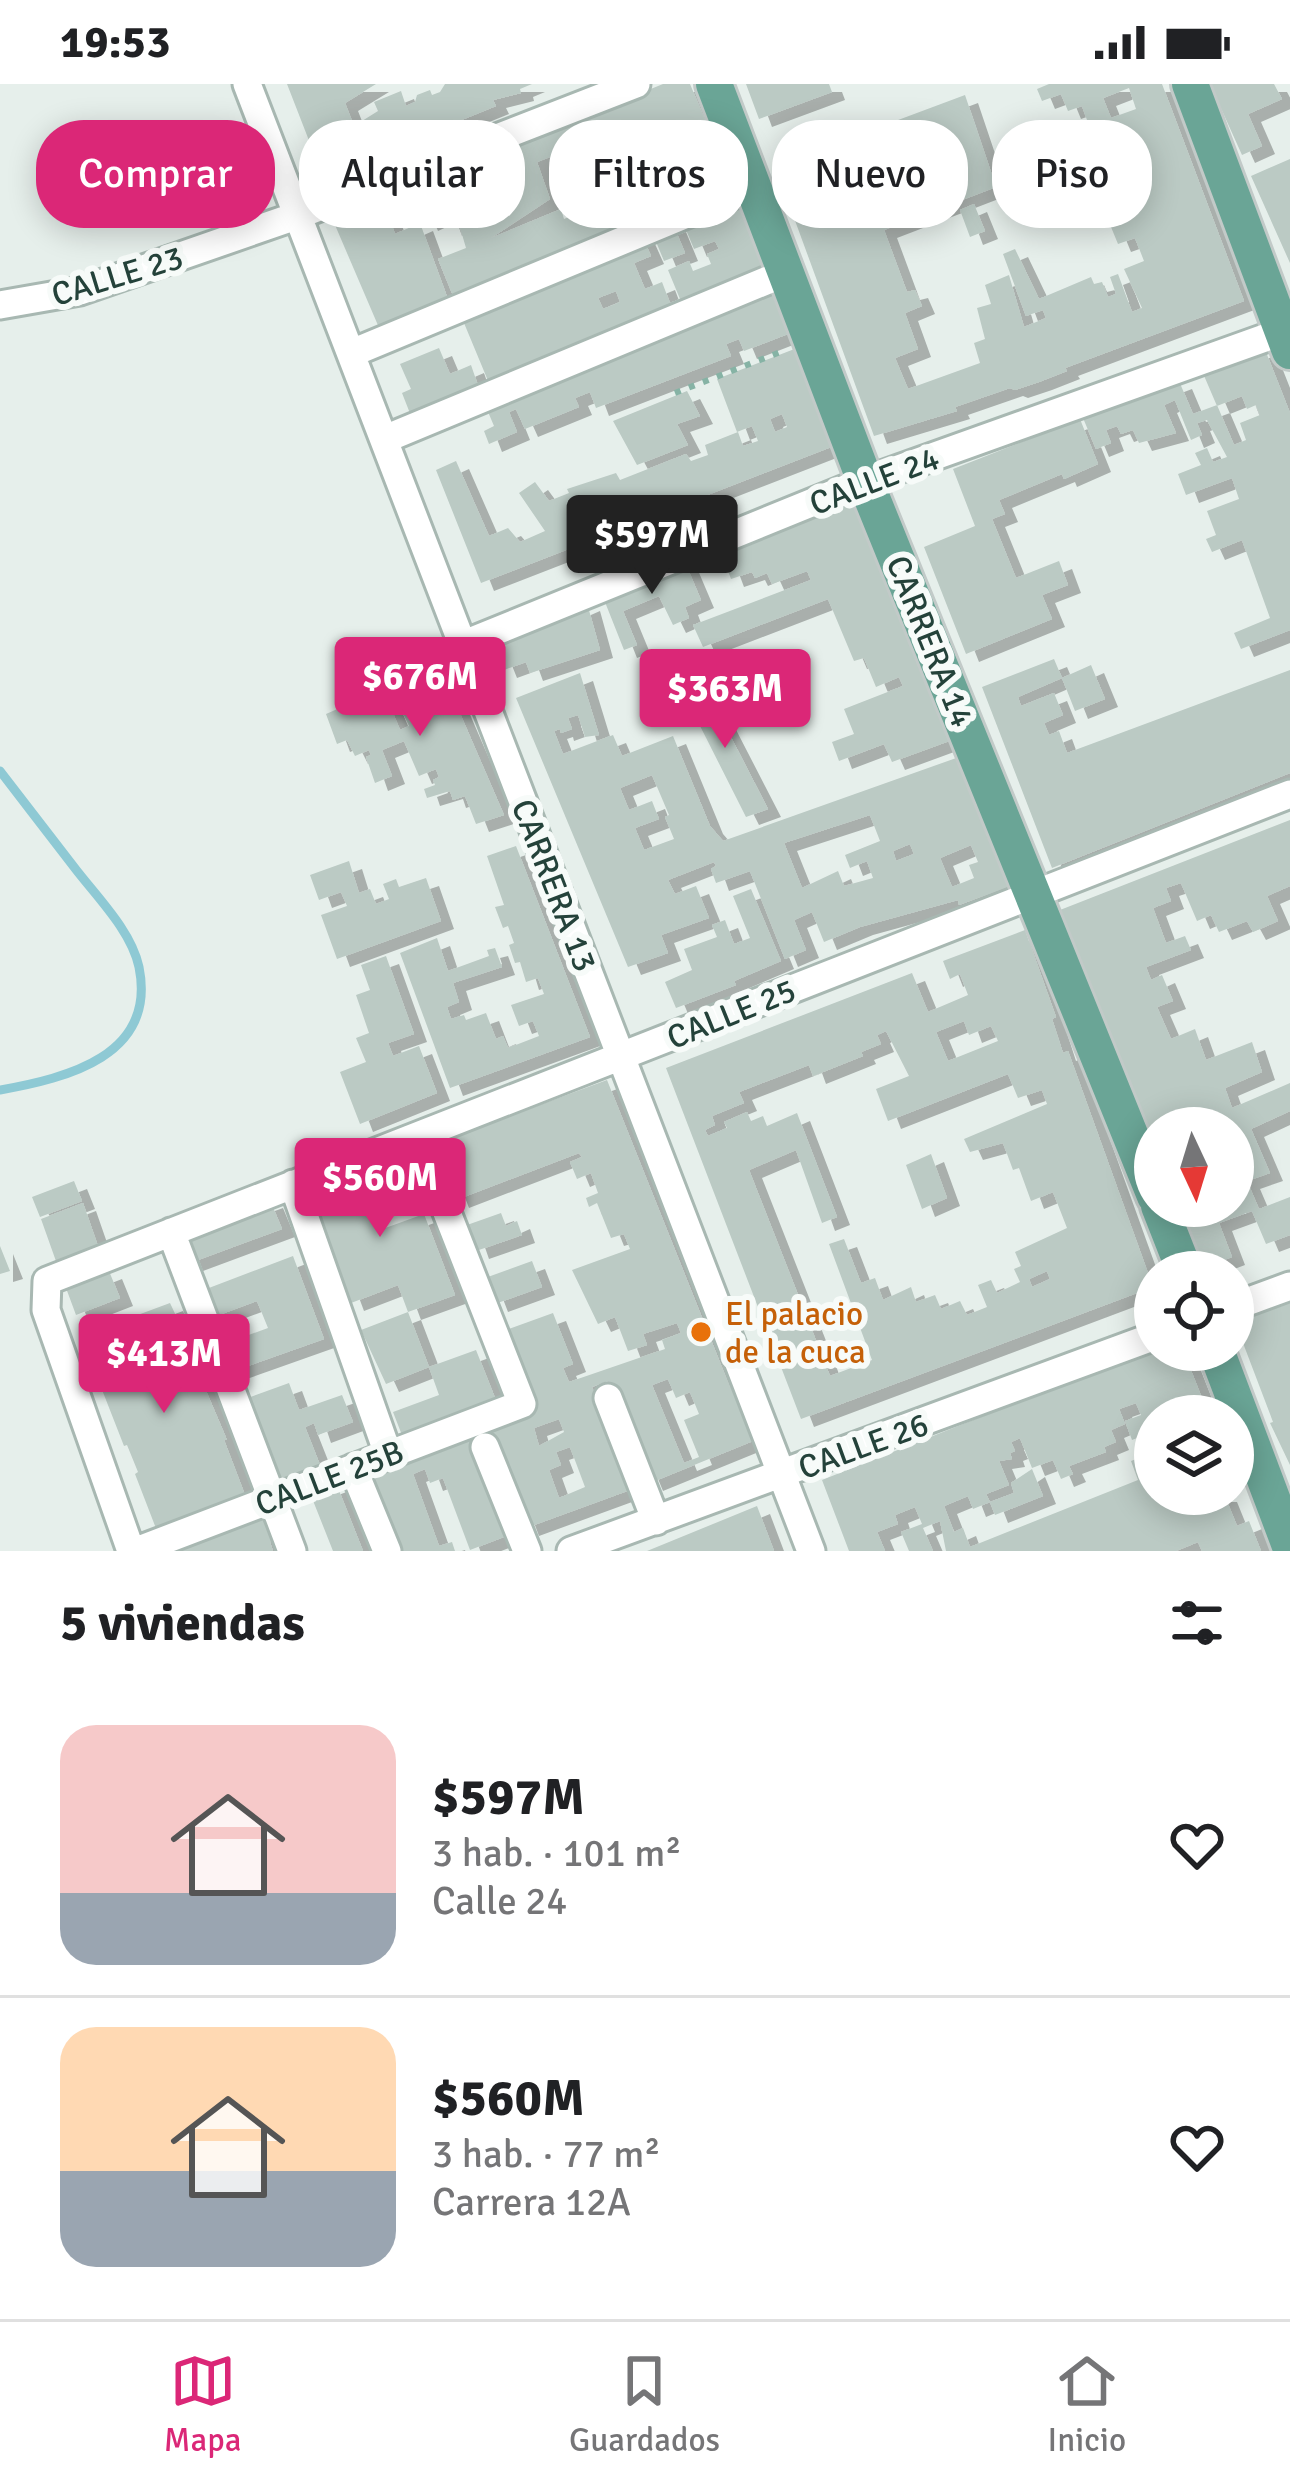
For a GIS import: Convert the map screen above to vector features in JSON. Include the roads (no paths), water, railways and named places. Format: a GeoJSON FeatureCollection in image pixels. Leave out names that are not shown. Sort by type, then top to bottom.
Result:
{"type":"FeatureCollection","features":[{"type":"Feature","properties":{"kind":"main road","name":"CARRERA 14"},"geometry":{"type":"LineString","coordinates":[[714,84],[865,481],[1134,1143]]}},
{"type":"Feature","properties":{"kind":"main road"},"geometry":{"type":"LineString","coordinates":[[1190,84],[1288,337]]}},
{"type":"Feature","properties":{"kind":"main road"},"geometry":{"type":"LineString","coordinates":[[1224,1371],[1288,1531]]}},
{"type":"Feature","properties":{"kind":"street","name":"CARRERA 13"},"geometry":{"type":"LineString","coordinates":[[247,84],[812,1551]]}},
{"type":"Feature","properties":{"kind":"street","name":"CALLE 23"},"geometry":{"type":"LineString","coordinates":[[0,305],[80,291],[296,216],[636,84]]}},
{"type":"Feature","properties":{"kind":"street"},"geometry":{"type":"LineString","coordinates":[[352,353],[754,186]]}},
{"type":"Feature","properties":{"kind":"street"},"geometry":{"type":"LineString","coordinates":[[386,439],[785,273]]}},
{"type":"Feature","properties":{"kind":"street","name":"CALLE 24"},"geometry":{"type":"LineString","coordinates":[[462,645],[865,481],[1288,337]]}},
{"type":"Feature","properties":{"kind":"street","name":"CALLE 25"},"geometry":{"type":"LineString","coordinates":[[133,1551],[46,1310],[47,1281],[1290,794]]}},
{"type":"Feature","properties":{"kind":"street","name":"CALLE 25B"},"geometry":{"type":"LineString","coordinates":[[133,1551],[522,1404],[417,1136]]}},
{"type":"Feature","properties":{"kind":"street"},"geometry":{"type":"LineString","coordinates":[[293,1184],[388,1454]]}},
{"type":"Feature","properties":{"kind":"street"},"geometry":{"type":"LineString","coordinates":[[171,1232],[292,1551]]}},
{"type":"Feature","properties":{"kind":"street"},"geometry":{"type":"LineString","coordinates":[[1254,1299],[1290,1286]]}},
{"type":"Feature","properties":{"kind":"street","name":"CALLE 26"},"geometry":{"type":"LineString","coordinates":[[571,1551],[1134,1344]]}},
{"type":"Feature","properties":{"kind":"street"},"geometry":{"type":"LineString","coordinates":[[608,1398],[656,1521]]}},
{"type":"Feature","properties":{"kind":"street"},"geometry":{"type":"LineString","coordinates":[[485,1447],[527,1551]]}},
{"type":"Feature","properties":{"kind":"street"},"geometry":{"type":"LineString","coordinates":[[353,1468],[387,1551]]}},
{"type":"Feature","properties":{"kind":"waterway"},"geometry":{"type":"LineString","coordinates":[[0,771],[121,927],[135,953],[141,997],[134,1022],[121,1042],[101,1057],[53,1078],[0,1090]]}},
{"type":"Feature","properties":{"kind":"place","name":"El palacio de la cuca"},"geometry":{"type":"Point","coordinates":[701,1332]}}]}
